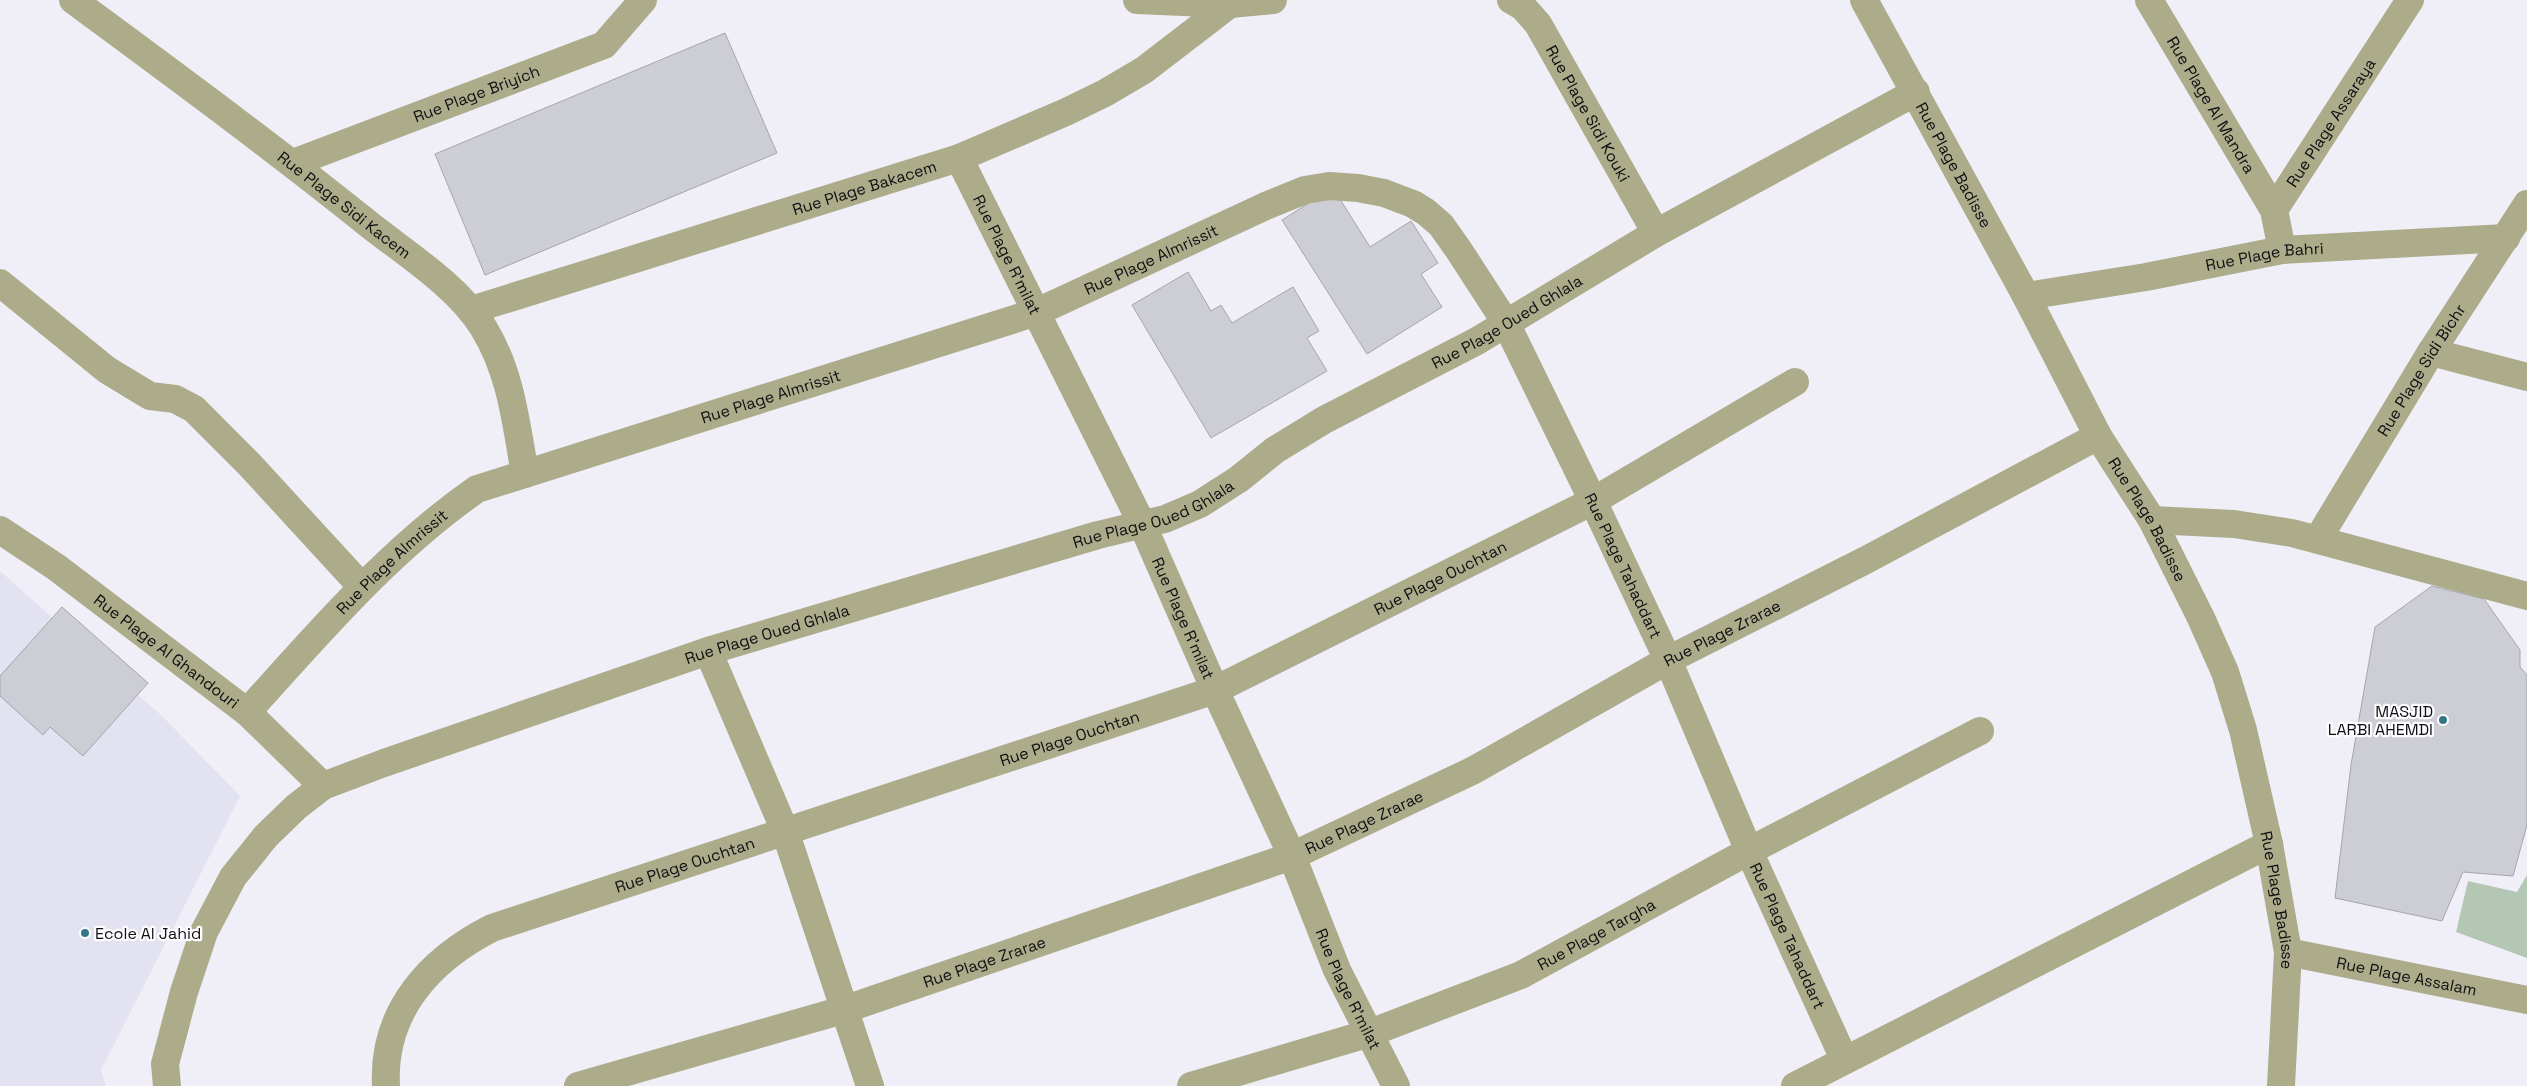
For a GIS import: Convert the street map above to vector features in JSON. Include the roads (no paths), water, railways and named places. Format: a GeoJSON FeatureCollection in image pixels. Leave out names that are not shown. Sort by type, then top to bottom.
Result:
{"type":"FeatureCollection","features":[{"type":"Feature","properties":{"kind":"street","name":"Rue Plage Sidi Kacem"},"geometry":{"type":"LineString","coordinates":[[73,0],[293,163],[436,277],[471,310],[497,353],[508,380],[526,474]]}},
{"type":"Feature","properties":{"kind":"street","name":"Rue Plage Briyich"},"geometry":{"type":"LineString","coordinates":[[293,163],[604,45],[644,0]]}},
{"type":"Feature","properties":{"kind":"street"},"geometry":{"type":"LineString","coordinates":[[1137,0],[1230,4],[1273,0]]}},
{"type":"Feature","properties":{"kind":"street","name":"Rue Plage Sidi Kouki"},"geometry":{"type":"LineString","coordinates":[[1511,0],[1523,7],[1538,24],[1656,233]]}},
{"type":"Feature","properties":{"kind":"street","name":"Rue Plage Badisse"},"geometry":{"type":"LineString","coordinates":[[1864,0],[2026,296],[2098,436],[2152,520],[2201,618],[2225,672],[2243,730],[2269,844],[2288,952],[2280,1086]]}},
{"type":"Feature","properties":{"kind":"street","name":"Rue Plage Al Mandra"},"geometry":{"type":"LineString","coordinates":[[2149,0],[2274,210]]}},
{"type":"Feature","properties":{"kind":"street","name":"Rue Plage Assaraya"},"geometry":{"type":"LineString","coordinates":[[2274,210],[2410,0]]}},
{"type":"Feature","properties":{"kind":"street","name":"Rue Plage Bakacem"},"geometry":{"type":"LineString","coordinates":[[471,310],[959,158],[1105,93],[1144,70],[1230,4]]}},
{"type":"Feature","properties":{"kind":"street","name":"Rue Plage Oued Ghlala"},"geometry":{"type":"LineString","coordinates":[[167,1086],[165,1064],[184,992],[204,932],[233,877],[266,836],[296,807],[323,786],[384,763],[708,651],[1098,534],[1165,520],[1200,504],[1240,479],[1275,450],[1316,424],[1477,341],[1656,233],[1916,92]]}},
{"type":"Feature","properties":{"kind":"street","name":"Rue Plage R'milat"},"geometry":{"type":"LineString","coordinates":[[959,158],[1143,526],[1215,690],[1292,856],[1337,970],[1396,1086]]}},
{"type":"Feature","properties":{"kind":"street","name":"Rue Plage Almrissit"},"geometry":{"type":"LineString","coordinates":[[247,712],[362,587],[466,497],[483,486],[1037,312],[1290,195],[1329,186],[1358,188]]}},
{"type":"Feature","properties":{"kind":"street","name":"Rue Plage Tahaddart"},"geometry":{"type":"LineString","coordinates":[[1358,188],[1384,193],[1413,204],[1441,225],[1506,323],[1668,660],[1748,851],[1844,1059]]}},
{"type":"Feature","properties":{"kind":"street","name":"Rue Plage Sidi Bichr"},"geometry":{"type":"LineString","coordinates":[[2318,539],[2431,352],[2527,204]]}},
{"type":"Feature","properties":{"kind":"street"},"geometry":{"type":"LineString","coordinates":[[2274,210],[2282,250]]}},
{"type":"Feature","properties":{"kind":"street","name":"Rue Plage Bahri"},"geometry":{"type":"LineString","coordinates":[[2026,296],[2146,277],[2282,250],[2506,238]]}},
{"type":"Feature","properties":{"kind":"street"},"geometry":{"type":"LineString","coordinates":[[0,283],[115,376],[150,396],[179,401],[194,409],[249,464],[362,587]]}},
{"type":"Feature","properties":{"kind":"street"},"geometry":{"type":"LineString","coordinates":[[2431,352],[2527,376]]}},
{"type":"Feature","properties":{"kind":"street","name":"Rue Plage Ouchtan"},"geometry":{"type":"LineString","coordinates":[[386,1086],[388,1048],[397,1018],[410,996],[443,959],[468,940],[516,919],[1215,690],[1593,501],[1795,382]]}},
{"type":"Feature","properties":{"kind":"street","name":"Rue Plage Zrarae"},"geometry":{"type":"LineString","coordinates":[[578,1086],[843,1010],[1292,856],[1474,770],[1668,660],[1866,560],[2098,436]]}},
{"type":"Feature","properties":{"kind":"street"},"geometry":{"type":"LineString","coordinates":[[2152,520],[2234,524],[2318,539],[2527,596]]}},
{"type":"Feature","properties":{"kind":"street","name":"Rue Plage Al Ghandouri"},"geometry":{"type":"LineString","coordinates":[[0,530],[56,567],[247,712],[323,786]]}},
{"type":"Feature","properties":{"kind":"street"},"geometry":{"type":"LineString","coordinates":[[708,651],[785,831],[843,1010],[870,1086]]}},
{"type":"Feature","properties":{"kind":"street","name":"Rue Plage Targha"},"geometry":{"type":"LineString","coordinates":[[1191,1086],[1370,1033],[1521,975],[1748,851],[1980,732]]}},
{"type":"Feature","properties":{"kind":"street"},"geometry":{"type":"LineString","coordinates":[[1795,1086],[1844,1059],[2269,844]]}},
{"type":"Feature","properties":{"kind":"street","name":"Rue Plage Assalam"},"geometry":{"type":"LineString","coordinates":[[2288,952],[2527,1000]]}},
{"type":"Feature","properties":{"kind":"place","name":"MASJID LARBI AHEMDI"},"geometry":{"type":"Point","coordinates":[2443,720]}},
{"type":"Feature","properties":{"kind":"place","name":"Ecole Al Jahid"},"geometry":{"type":"Point","coordinates":[85,933]}}]}
